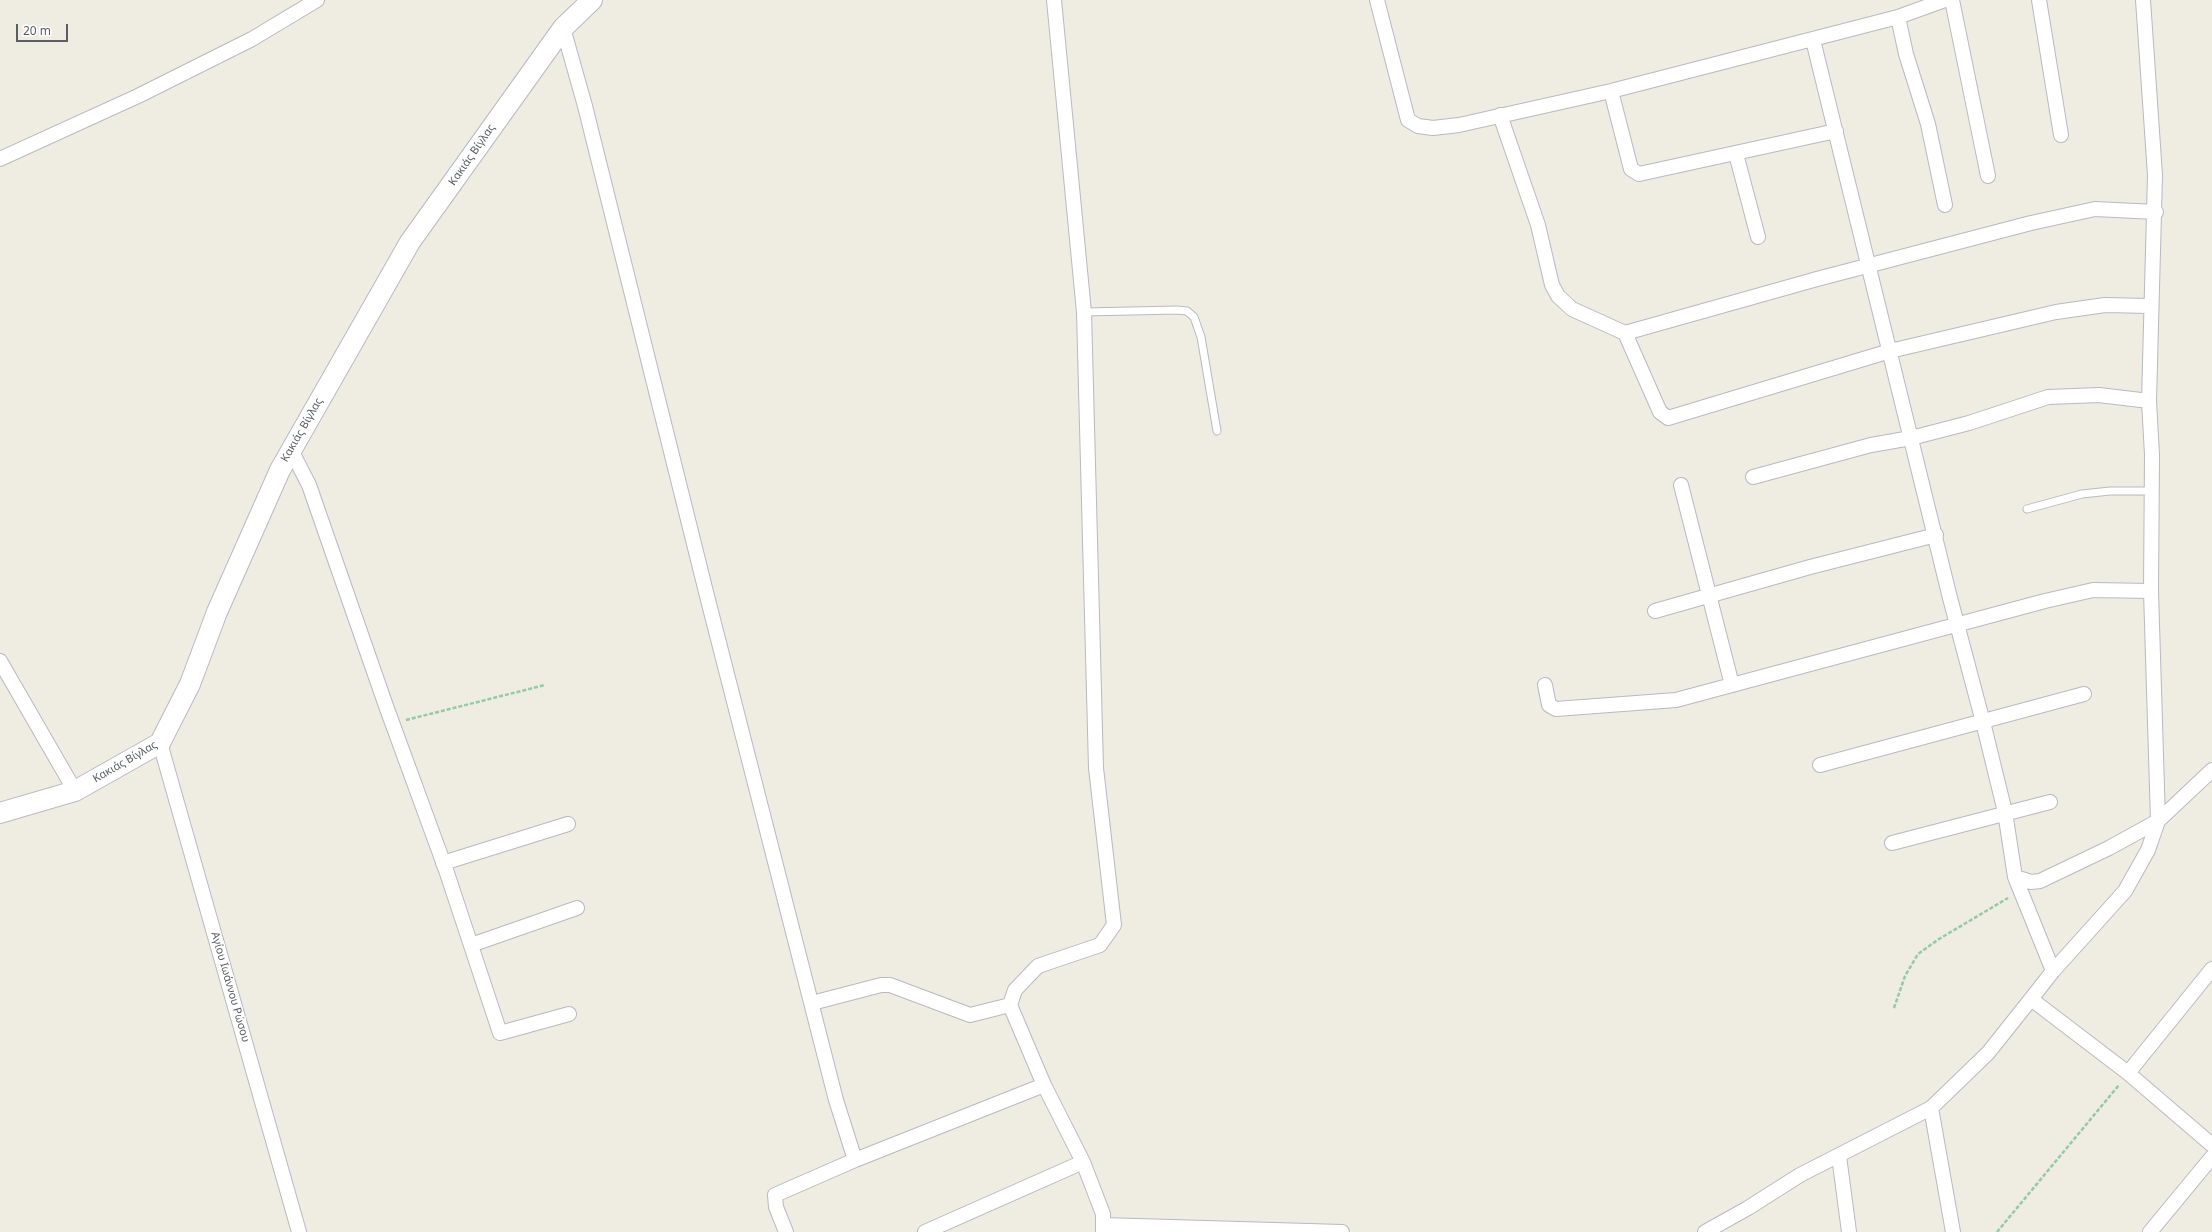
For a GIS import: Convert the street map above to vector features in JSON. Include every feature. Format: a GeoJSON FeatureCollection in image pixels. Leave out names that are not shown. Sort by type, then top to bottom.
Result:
{"type":"FeatureCollection","features":[{"type":"Feature","properties":{"kind":"street"},"geometry":{"type":"LineString","coordinates":[[0,159],[138,96],[252,39],[317,0]]}},
{"type":"Feature","properties":{"kind":"street","name":"Κακιάς Βίγλας"},"geometry":{"type":"LineString","coordinates":[[0,813],[75,791],[160,743],[190,684],[217,612],[280,470],[410,242],[563,28],[592,0]]}},
{"type":"Feature","properties":{"kind":"street"},"geometry":{"type":"LineString","coordinates":[[1054,0],[1084,312],[1096,768],[1114,925],[1100,944],[1038,966],[1015,990],[1010,1005],[1044,1085],[1083,1162],[1103,1214],[1103,1229],[1335,1232]]}},
{"type":"Feature","properties":{"kind":"street"},"geometry":{"type":"LineString","coordinates":[[1377,0],[1408,120],[1418,126],[1433,128],[1459,125],[1611,91],[1898,17],[1944,0]]}},
{"type":"Feature","properties":{"kind":"street"},"geometry":{"type":"LineString","coordinates":[[1952,0],[1988,176]]}},
{"type":"Feature","properties":{"kind":"street"},"geometry":{"type":"LineString","coordinates":[[2039,0],[2061,135]]}},
{"type":"Feature","properties":{"kind":"street"},"geometry":{"type":"LineString","coordinates":[[1705,1232],[1748,1208],[1800,1175],[1930,1108],[1988,1053],[2053,971],[2125,891],[2148,850],[2158,821],[2151,591],[2152,491],[2149,401],[2150,306],[2156,212],[2155,174],[2143,0]]}},
{"type":"Feature","properties":{"kind":"street"},"geometry":{"type":"LineString","coordinates":[[1898,17],[1906,54],[1928,124],[1945,205]]}},
{"type":"Feature","properties":{"kind":"street"},"geometry":{"type":"LineString","coordinates":[[563,28],[589,121],[707,596],[836,1100],[855,1160]]}},
{"type":"Feature","properties":{"kind":"street"},"geometry":{"type":"LineString","coordinates":[[1813,40],[2005,812],[2015,877],[2053,971]]}},
{"type":"Feature","properties":{"kind":"street"},"geometry":{"type":"LineString","coordinates":[[1611,91],[1631,169],[1639,174],[1836,131]]}},
{"type":"Feature","properties":{"kind":"street"},"geometry":{"type":"LineString","coordinates":[[1500,115],[1538,225],[1552,285],[1558,296],[1572,309],[1625,333],[1818,279],[2095,209],[2156,212]]}},
{"type":"Feature","properties":{"kind":"street"},"geometry":{"type":"LineString","coordinates":[[1736,154],[1758,237]]}},
{"type":"Feature","properties":{"kind":"street"},"geometry":{"type":"LineString","coordinates":[[1625,333],[1660,412],[1668,418],[1890,351],[2056,312],[2105,305],[2150,306]]}},
{"type":"Feature","properties":{"kind":"street"},"geometry":{"type":"LineString","coordinates":[[1753,478],[1871,445],[1911,438],[1969,423],[2048,397],[2099,395],[2149,401]]}},
{"type":"Feature","properties":{"kind":"street"},"geometry":{"type":"LineString","coordinates":[[291,450],[309,485],[392,724],[444,863],[500,1033],[569,1014]]}},
{"type":"Feature","properties":{"kind":"street"},"geometry":{"type":"LineString","coordinates":[[1681,485],[1732,685]]}},
{"type":"Feature","properties":{"kind":"street"},"geometry":{"type":"LineString","coordinates":[[1655,611],[1936,535]]}},
{"type":"Feature","properties":{"kind":"street"},"geometry":{"type":"LineString","coordinates":[[1545,685],[1549,705],[1556,709],[1676,700],[2046,601],[2093,590],[2151,591]]}},
{"type":"Feature","properties":{"kind":"street"},"geometry":{"type":"LineString","coordinates":[[0,661],[75,791]]}},
{"type":"Feature","properties":{"kind":"street"},"geometry":{"type":"LineString","coordinates":[[1820,765],[2084,694]]}},
{"type":"Feature","properties":{"kind":"street","name":"Αγίου Ιωάννου Ρώσου"},"geometry":{"type":"LineString","coordinates":[[160,743],[299,1232]]}},
{"type":"Feature","properties":{"kind":"street"},"geometry":{"type":"LineString","coordinates":[[2015,877],[2031,882],[2040,881],[2110,848],[2158,821],[2212,770]]}},
{"type":"Feature","properties":{"kind":"street"},"geometry":{"type":"LineString","coordinates":[[1892,843],[2005,812],[2050,802]]}},
{"type":"Feature","properties":{"kind":"street"},"geometry":{"type":"LineString","coordinates":[[444,863],[568,824]]}},
{"type":"Feature","properties":{"kind":"street"},"geometry":{"type":"LineString","coordinates":[[471,945],[577,908]]}},
{"type":"Feature","properties":{"kind":"street"},"geometry":{"type":"LineString","coordinates":[[2128,1073],[2212,969]]}},
{"type":"Feature","properties":{"kind":"street"},"geometry":{"type":"LineString","coordinates":[[812,1003],[881,985],[890,985],[970,1014],[1010,1005]]}},
{"type":"Feature","properties":{"kind":"street"},"geometry":{"type":"LineString","coordinates":[[2031,999],[2128,1073],[2212,1145]]}},
{"type":"Feature","properties":{"kind":"street"},"geometry":{"type":"LineString","coordinates":[[786,1232],[776,1206],[775,1195],[855,1160],[1044,1085]]}},
{"type":"Feature","properties":{"kind":"street"},"geometry":{"type":"LineString","coordinates":[[1930,1108],[1953,1232]]}},
{"type":"Feature","properties":{"kind":"street"},"geometry":{"type":"LineString","coordinates":[[1839,1156],[1849,1232]]}},
{"type":"Feature","properties":{"kind":"street"},"geometry":{"type":"LineString","coordinates":[[2150,1232],[2212,1157]]}},
{"type":"Feature","properties":{"kind":"street"},"geometry":{"type":"LineString","coordinates":[[925,1232],[1083,1162]]}},
{"type":"Feature","properties":{"kind":"lane"},"geometry":{"type":"LineString","coordinates":[[1084,312],[1177,310],[1187,311],[1194,317],[1201,337],[1217,431]]}},
{"type":"Feature","properties":{"kind":"lane"},"geometry":{"type":"LineString","coordinates":[[2027,508],[2082,494],[2110,491],[2152,491]]}},
{"type":"Feature","properties":{"kind":"path"},"geometry":{"type":"LineString","coordinates":[[392,724],[546,685]]}},
{"type":"Feature","properties":{"kind":"path"},"geometry":{"type":"LineString","coordinates":[[1894,1008],[1905,976],[1918,954],[2021,892]]}},
{"type":"Feature","properties":{"kind":"path"},"geometry":{"type":"LineString","coordinates":[[1997,1232],[2128,1073]]}}]}
